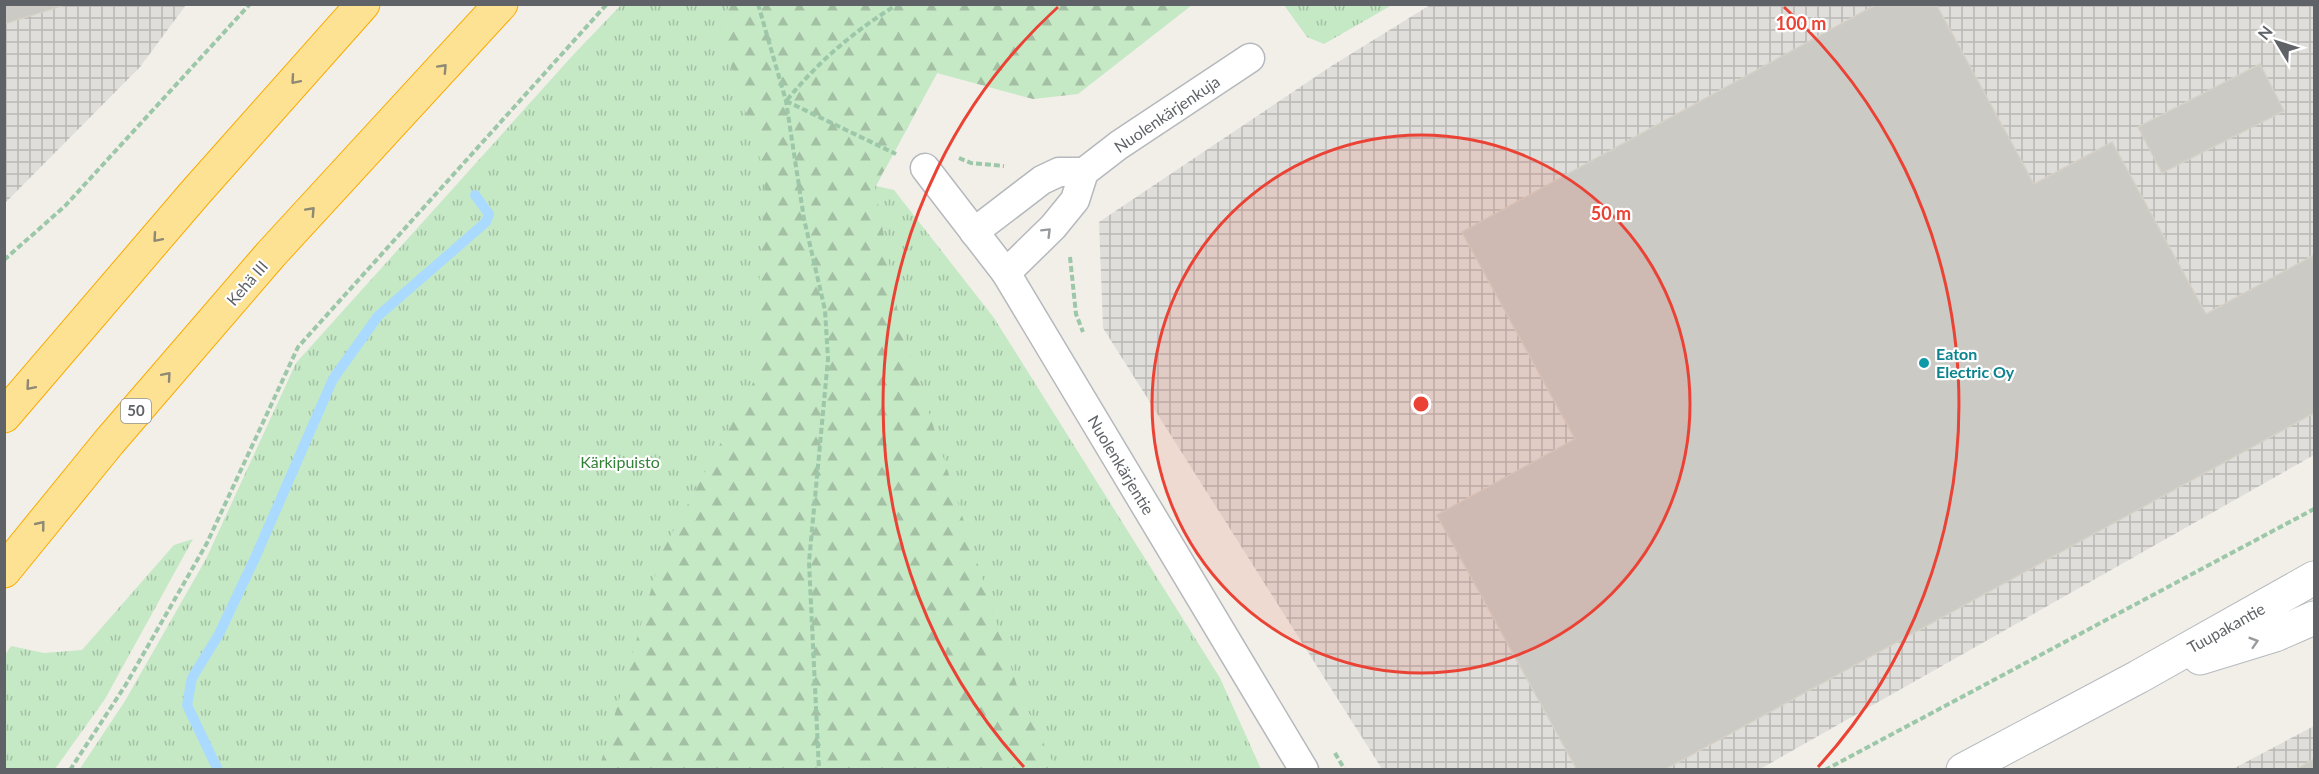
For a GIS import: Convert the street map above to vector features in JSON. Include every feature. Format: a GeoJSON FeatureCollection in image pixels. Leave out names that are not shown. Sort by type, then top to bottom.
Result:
{"type":"FeatureCollection","features":[{"type":"Feature","properties":{"kind":"highway"},"geometry":{"type":"LineString","coordinates":[[4,416],[195,193],[363,4]]}},
{"type":"Feature","properties":{"kind":"highway","name":"Kehä III"},"geometry":{"type":"LineString","coordinates":[[4,571],[109,442],[271,254],[501,4]]}},
{"type":"Feature","properties":{"kind":"main road","name":"Tuupakantie"},"geometry":{"type":"LineString","coordinates":[[1963,770],[2138,677],[2314,578]]}},
{"type":"Feature","properties":{"kind":"main road","name":"Tuupakantie"},"geometry":{"type":"LineString","coordinates":[[2138,677],[2275,635],[2314,618]]}},
{"type":"Feature","properties":{"kind":"street","name":"Nuolenkärjenkuja"},"geometry":{"type":"LineString","coordinates":[[1084,172],[1119,145],[1250,58]]}},
{"type":"Feature","properties":{"kind":"street","name":"Nuolenkärjentie"},"geometry":{"type":"LineString","coordinates":[[935,159],[974,232],[1006,273],[1304,770]]}},
{"type":"Feature","properties":{"kind":"street"},"geometry":{"type":"LineString","coordinates":[[974,232],[1027,190],[1059,172],[1084,172],[1075,200],[1053,227],[1006,273]]}},
{"type":"Feature","properties":{"kind":"path"},"geometry":{"type":"LineString","coordinates":[[4,260],[65,206],[249,4]]}},
{"type":"Feature","properties":{"kind":"path"},"geometry":{"type":"LineString","coordinates":[[70,770],[125,686],[207,543],[298,347],[607,4]]}},
{"type":"Feature","properties":{"kind":"path"},"geometry":{"type":"LineString","coordinates":[[759,4],[786,101],[804,219],[825,310],[827,349],[809,562],[819,770]]}},
{"type":"Feature","properties":{"kind":"path"},"geometry":{"type":"LineString","coordinates":[[786,101],[815,66],[856,31],[898,4]]}},
{"type":"Feature","properties":{"kind":"path"},"geometry":{"type":"LineString","coordinates":[[786,101],[935,159],[1010,166],[1027,190]]}},
{"type":"Feature","properties":{"kind":"path"},"geometry":{"type":"LineString","coordinates":[[1053,227],[1071,258],[1076,314],[1085,339]]}},
{"type":"Feature","properties":{"kind":"path"},"geometry":{"type":"LineString","coordinates":[[1826,770],[2314,509]]}},
{"type":"Feature","properties":{"kind":"path"},"geometry":{"type":"LineString","coordinates":[[1333,750],[1345,770]]}},
{"type":"Feature","properties":{"kind":"shaded area"},"geometry":{"type":"Polygon","coordinates":[[[5,5],[186,5],[140,67],[5,203],[5,5]]]}},
{"type":"Feature","properties":{"kind":"shaded area"},"geometry":{"type":"Polygon","coordinates":[[[1430,5],[2314,5],[2314,455],[1760,769],[1382,769],[1103,328],[1099,222],[1333,65],[1430,5]]]}},
{"type":"Feature","properties":{"kind":"shaded area"},"geometry":{"type":"Polygon","coordinates":[[[2314,726],[2314,769],[2233,769],[2314,726]]]}},
{"type":"Feature","properties":{"kind":"green space","name":"Kärkipuisto"},"geometry":{"type":"Polygon","coordinates":[[[622,4],[771,5],[937,73],[876,186],[894,190],[994,318],[1220,678],[1261,769],[79,770],[125,701],[206,559],[296,363],[574,54],[622,4]]]}},
{"type":"Feature","properties":{"kind":"green space"},"geometry":{"type":"Polygon","coordinates":[[[729,5],[1192,5],[1078,94],[1033,99],[937,73],[875,187],[900,323],[1019,692],[1056,769],[599,769],[662,552],[754,381],[765,175],[720,30],[729,5]]]}},
{"type":"Feature","properties":{"kind":"green space"},"geometry":{"type":"Polygon","coordinates":[[[1284,5],[1392,5],[1324,44],[1307,37],[1284,5]]]}},
{"type":"Feature","properties":{"kind":"green space"},"geometry":{"type":"Polygon","coordinates":[[[193,539],[105,699],[55,769],[5,769],[5,655],[11,646],[44,653],[82,650],[174,545],[193,539]]]}},
{"type":"Feature","properties":{"kind":"building"},"geometry":{"type":"Polygon","coordinates":[[[4,4],[65,4],[65,5],[4,24],[4,4]]]}},
{"type":"Feature","properties":{"kind":"building","name":"Eaton Electric Oy"},"geometry":{"type":"Polygon","coordinates":[[[1877,4],[1936,4],[2034,184],[2112,142],[2206,314],[2314,255],[2314,413],[1664,770],[1577,770],[1437,515],[1575,439],[1462,232],[1877,4]]]}},
{"type":"Feature","properties":{"kind":"building"},"geometry":{"type":"Polygon","coordinates":[[[2260,64],[2284,111],[2162,173],[2138,127],[2260,64]]]}},
{"type":"Feature","properties":{"kind":"building"},"geometry":{"type":"Polygon","coordinates":[[[2314,759],[2314,770],[2295,770],[2314,759]]]}},
{"type":"Feature","properties":{"kind":"waterway"},"geometry":{"type":"LineString","coordinates":[[218,770],[187,705],[192,678],[219,634],[255,558],[333,379],[378,316],[486,222],[489,214],[475,195]]}},
{"type":"Feature","properties":{"kind":"place","name":"Eaton Electric Oy"},"geometry":{"type":"Point","coordinates":[1924,363]}}]}
